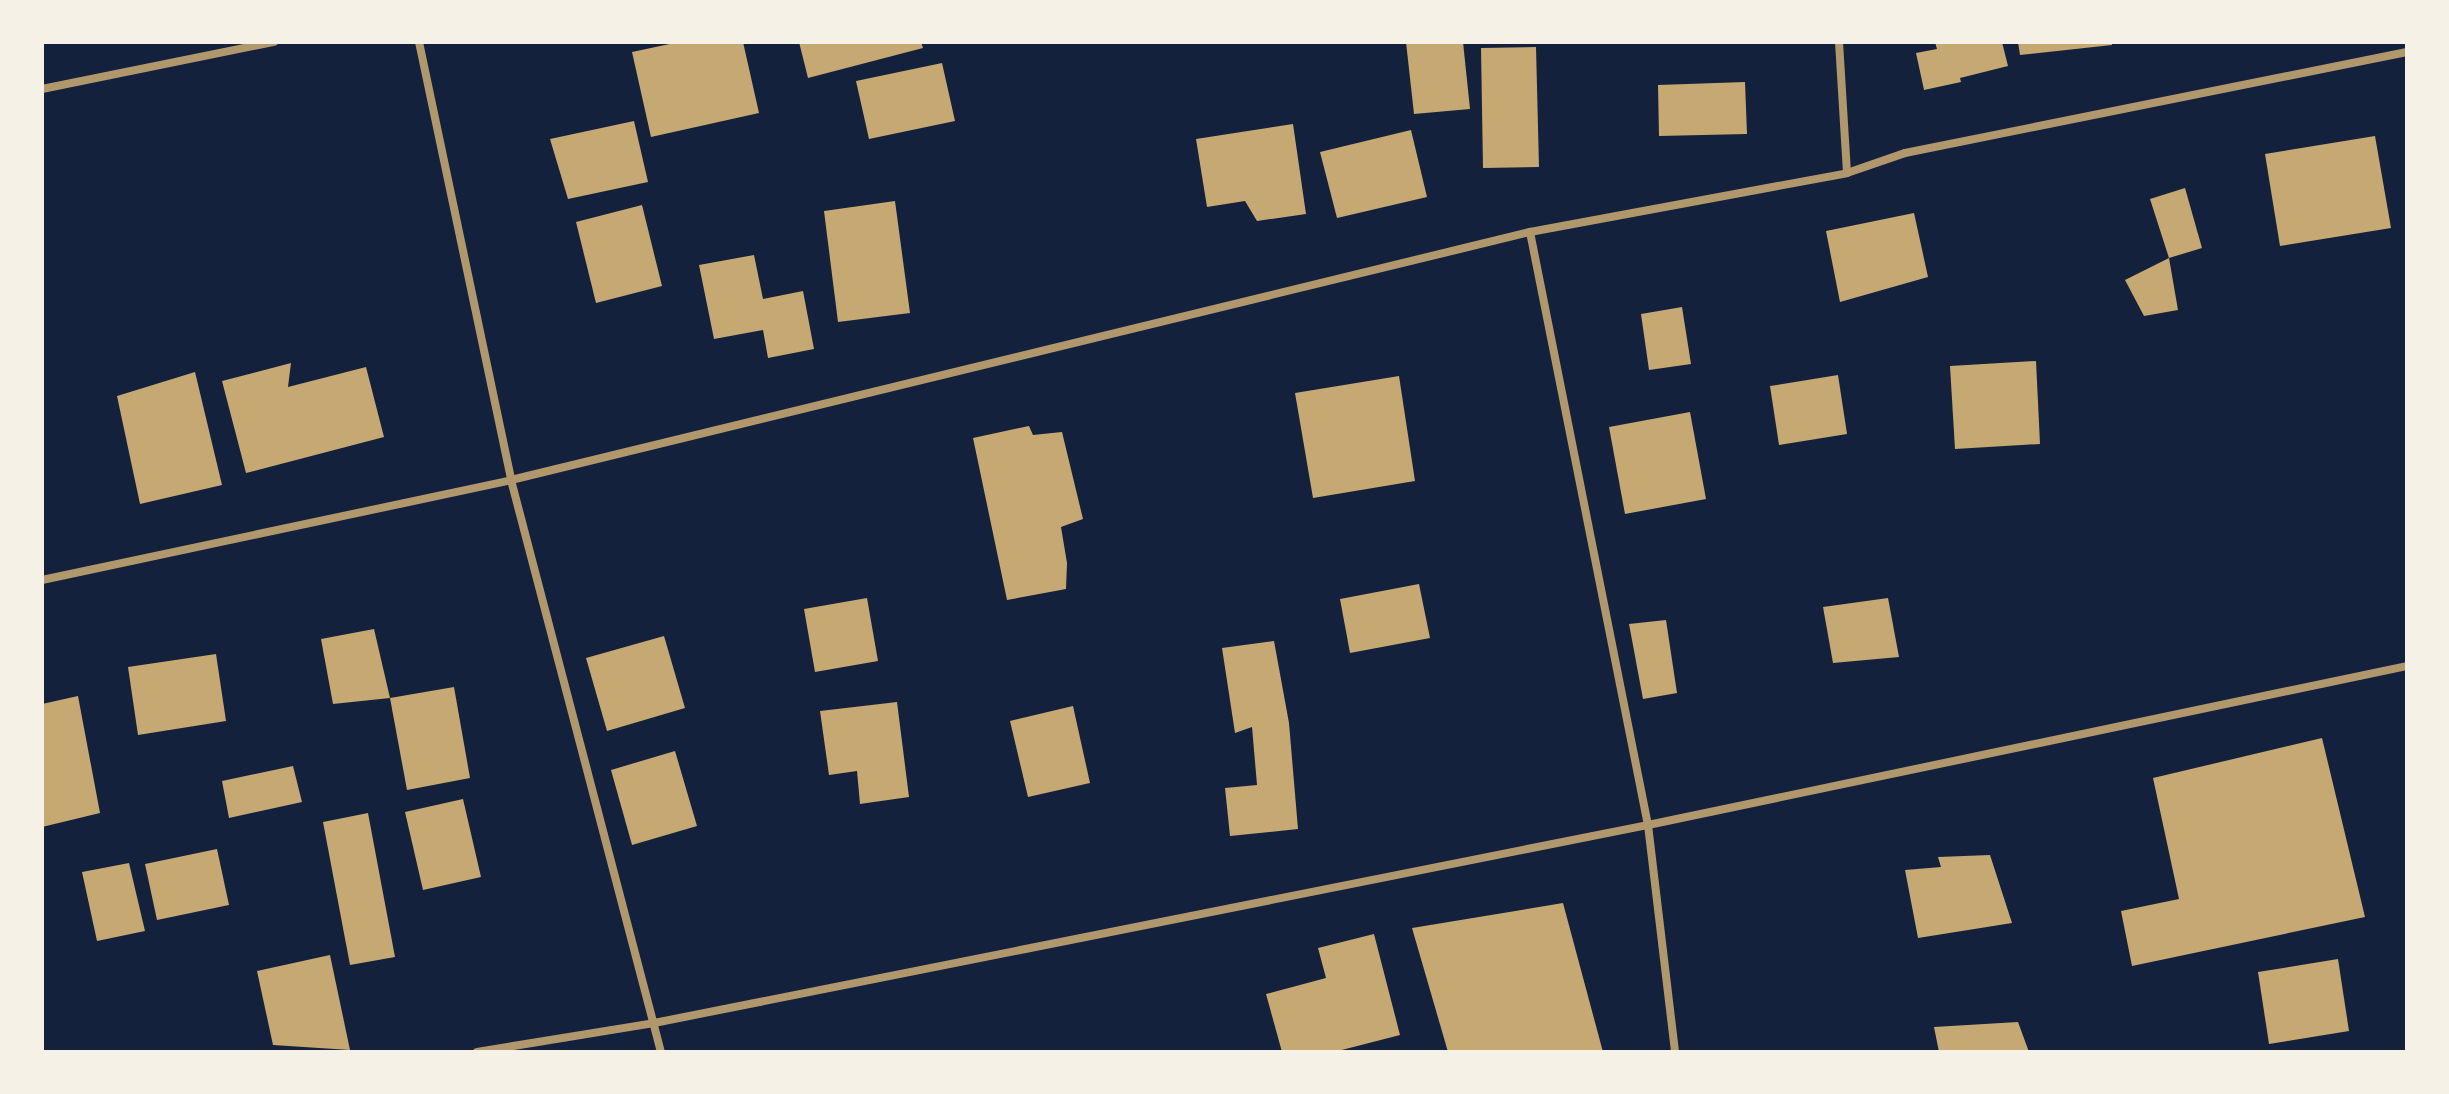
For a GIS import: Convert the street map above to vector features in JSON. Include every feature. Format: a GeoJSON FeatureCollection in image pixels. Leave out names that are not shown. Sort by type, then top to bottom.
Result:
{"type":"FeatureCollection","features":[{"type":"Feature","properties":{"kind":"street"},"geometry":{"type":"LineString","coordinates":[[42,89],[274,42]]}},
{"type":"Feature","properties":{"kind":"street"},"geometry":{"type":"LineString","coordinates":[[419,42],[511,480],[661,1052]]}},
{"type":"Feature","properties":{"kind":"street"},"geometry":{"type":"LineString","coordinates":[[1839,42],[1847,173]]}},
{"type":"Feature","properties":{"kind":"street"},"geometry":{"type":"LineString","coordinates":[[42,580],[511,480],[1530,232],[1847,173],[1905,153],[2407,52]]}},
{"type":"Feature","properties":{"kind":"street"},"geometry":{"type":"LineString","coordinates":[[1530,232],[1648,825],[1675,1052]]}},
{"type":"Feature","properties":{"kind":"street"},"geometry":{"type":"LineString","coordinates":[[477,1052],[654,1023],[1648,825],[2407,666]]}},
{"type":"Feature","properties":{"kind":"building"},"geometry":{"type":"Polygon","coordinates":[[[679,42],[743,42],[759,113],[651,137],[632,52],[679,42]]]}},
{"type":"Feature","properties":{"kind":"building"},"geometry":{"type":"Polygon","coordinates":[[[799,42],[921,42],[923,48],[808,78],[799,42]]]}},
{"type":"Feature","properties":{"kind":"building"},"geometry":{"type":"Polygon","coordinates":[[[1406,42],[1463,42],[1470,109],[1414,114],[1406,42]]]}},
{"type":"Feature","properties":{"kind":"building"},"geometry":{"type":"Polygon","coordinates":[[[1935,42],[2002,42],[2008,66],[1960,78],[1961,82],[1924,90],[1916,53],[1937,49],[1935,42]]]}},
{"type":"Feature","properties":{"kind":"building"},"geometry":{"type":"Polygon","coordinates":[[[2018,42],[2112,42],[2112,45],[2020,55],[2018,42]]]}},
{"type":"Feature","properties":{"kind":"building"},"geometry":{"type":"Polygon","coordinates":[[[1536,47],[1539,167],[1483,168],[1481,48],[1536,47]]]}},
{"type":"Feature","properties":{"kind":"building"},"geometry":{"type":"Polygon","coordinates":[[[942,63],[955,121],[869,139],[856,81],[942,63]]]}},
{"type":"Feature","properties":{"kind":"building"},"geometry":{"type":"Polygon","coordinates":[[[1745,82],[1747,134],[1659,136],[1658,85],[1745,82]]]}},
{"type":"Feature","properties":{"kind":"building"},"geometry":{"type":"Polygon","coordinates":[[[634,121],[648,182],[568,199],[550,139],[634,121]]]}},
{"type":"Feature","properties":{"kind":"building"},"geometry":{"type":"Polygon","coordinates":[[[1293,124],[1306,214],[1257,221],[1245,201],[1207,207],[1196,139],[1293,124]]]}},
{"type":"Feature","properties":{"kind":"building"},"geometry":{"type":"Polygon","coordinates":[[[1411,130],[1427,197],[1337,218],[1320,152],[1411,130]]]}},
{"type":"Feature","properties":{"kind":"building"},"geometry":{"type":"Polygon","coordinates":[[[2375,136],[2391,228],[2280,246],[2265,154],[2375,136]]]}},
{"type":"Feature","properties":{"kind":"building"},"geometry":{"type":"Polygon","coordinates":[[[2185,188],[2202,248],[2169,258],[2150,199],[2185,188]]]}},
{"type":"Feature","properties":{"kind":"building"},"geometry":{"type":"Polygon","coordinates":[[[895,201],[910,313],[838,322],[824,211],[895,201]]]}},
{"type":"Feature","properties":{"kind":"building"},"geometry":{"type":"Polygon","coordinates":[[[642,205],[662,286],[596,303],[576,222],[642,205]]]}},
{"type":"Feature","properties":{"kind":"building"},"geometry":{"type":"Polygon","coordinates":[[[1914,213],[1928,277],[1840,302],[1826,231],[1914,213]]]}},
{"type":"Feature","properties":{"kind":"building"},"geometry":{"type":"Polygon","coordinates":[[[754,255],[763,299],[803,291],[814,349],[768,358],[763,330],[714,339],[699,265],[754,255]]]}},
{"type":"Feature","properties":{"kind":"building"},"geometry":{"type":"Polygon","coordinates":[[[2169,258],[2178,310],[2144,316],[2125,280],[2169,258]]]}},
{"type":"Feature","properties":{"kind":"building"},"geometry":{"type":"Polygon","coordinates":[[[1682,307],[1691,364],[1649,370],[1641,314],[1682,307]]]}},
{"type":"Feature","properties":{"kind":"building"},"geometry":{"type":"Polygon","coordinates":[[[2036,361],[2040,444],[1955,449],[1950,366],[2036,361]]]}},
{"type":"Feature","properties":{"kind":"building"},"geometry":{"type":"Polygon","coordinates":[[[291,363],[288,387],[366,367],[384,437],[246,473],[222,381],[291,363]]]}},
{"type":"Feature","properties":{"kind":"building"},"geometry":{"type":"Polygon","coordinates":[[[195,372],[222,485],[140,504],[117,396],[195,372]]]}},
{"type":"Feature","properties":{"kind":"building"},"geometry":{"type":"Polygon","coordinates":[[[1838,375],[1847,434],[1779,445],[1770,386],[1838,375]]]}},
{"type":"Feature","properties":{"kind":"building"},"geometry":{"type":"Polygon","coordinates":[[[1399,376],[1415,481],[1313,498],[1295,393],[1399,376]]]}},
{"type":"Feature","properties":{"kind":"building"},"geometry":{"type":"Polygon","coordinates":[[[1690,412],[1706,499],[1625,514],[1609,427],[1690,412]]]}},
{"type":"Feature","properties":{"kind":"building"},"geometry":{"type":"Polygon","coordinates":[[[1029,426],[1033,435],[1062,432],[1083,519],[1061,527],[1067,563],[1066,589],[1007,600],[973,438],[1029,426]]]}},
{"type":"Feature","properties":{"kind":"building"},"geometry":{"type":"Polygon","coordinates":[[[1419,584],[1430,638],[1350,653],[1340,599],[1419,584]]]}},
{"type":"Feature","properties":{"kind":"building"},"geometry":{"type":"Polygon","coordinates":[[[867,598],[878,661],[815,672],[804,609],[867,598]]]}},
{"type":"Feature","properties":{"kind":"building"},"geometry":{"type":"Polygon","coordinates":[[[1888,598],[1899,657],[1833,663],[1823,607],[1888,598]]]}},
{"type":"Feature","properties":{"kind":"building"},"geometry":{"type":"Polygon","coordinates":[[[1666,620],[1677,693],[1643,699],[1629,624],[1666,620]]]}},
{"type":"Feature","properties":{"kind":"building"},"geometry":{"type":"Polygon","coordinates":[[[374,629],[390,698],[333,704],[321,639],[374,629]]]}},
{"type":"Feature","properties":{"kind":"building"},"geometry":{"type":"Polygon","coordinates":[[[664,636],[685,708],[607,731],[586,658],[664,636]]]}},
{"type":"Feature","properties":{"kind":"building"},"geometry":{"type":"Polygon","coordinates":[[[1274,641],[1289,723],[1298,829],[1230,836],[1225,788],[1257,785],[1252,727],[1235,733],[1222,648],[1274,641]]]}},
{"type":"Feature","properties":{"kind":"building"},"geometry":{"type":"Polygon","coordinates":[[[216,654],[226,721],[138,735],[128,667],[216,654]]]}},
{"type":"Feature","properties":{"kind":"building"},"geometry":{"type":"Polygon","coordinates":[[[454,687],[470,778],[407,790],[390,698],[454,687]]]}},
{"type":"Feature","properties":{"kind":"building"},"geometry":{"type":"Polygon","coordinates":[[[78,696],[100,813],[42,827],[42,704],[78,696]]]}},
{"type":"Feature","properties":{"kind":"building"},"geometry":{"type":"Polygon","coordinates":[[[897,702],[909,797],[860,804],[857,771],[829,775],[820,711],[897,702]]]}},
{"type":"Feature","properties":{"kind":"building"},"geometry":{"type":"Polygon","coordinates":[[[1073,706],[1090,783],[1028,797],[1010,721],[1073,706]]]}},
{"type":"Feature","properties":{"kind":"building"},"geometry":{"type":"Polygon","coordinates":[[[2322,738],[2365,917],[2132,966],[2121,911],[2179,899],[2153,778],[2322,738]]]}},
{"type":"Feature","properties":{"kind":"building"},"geometry":{"type":"Polygon","coordinates":[[[675,751],[697,826],[632,845],[611,770],[675,751]]]}},
{"type":"Feature","properties":{"kind":"building"},"geometry":{"type":"Polygon","coordinates":[[[293,766],[302,802],[229,818],[222,781],[293,766]]]}},
{"type":"Feature","properties":{"kind":"building"},"geometry":{"type":"Polygon","coordinates":[[[463,799],[481,877],[423,890],[405,812],[463,799]]]}},
{"type":"Feature","properties":{"kind":"building"},"geometry":{"type":"Polygon","coordinates":[[[368,813],[395,957],[350,965],[323,822],[368,813]]]}},
{"type":"Feature","properties":{"kind":"building"},"geometry":{"type":"Polygon","coordinates":[[[217,849],[229,905],[157,920],[145,864],[217,849]]]}},
{"type":"Feature","properties":{"kind":"building"},"geometry":{"type":"Polygon","coordinates":[[[1990,855],[2012,923],[1918,938],[1905,870],[1941,867],[1938,857],[1990,855]]]}},
{"type":"Feature","properties":{"kind":"building"},"geometry":{"type":"Polygon","coordinates":[[[129,863],[145,931],[97,941],[82,872],[129,863]]]}},
{"type":"Feature","properties":{"kind":"building"},"geometry":{"type":"Polygon","coordinates":[[[1563,903],[1603,1052],[1448,1052],[1412,928],[1563,903]]]}},
{"type":"Feature","properties":{"kind":"building"},"geometry":{"type":"Polygon","coordinates":[[[1374,934],[1400,1035],[1334,1052],[1282,1052],[1266,994],[1326,978],[1318,948],[1374,934]]]}},
{"type":"Feature","properties":{"kind":"building"},"geometry":{"type":"Polygon","coordinates":[[[330,955],[350,1050],[273,1045],[257,971],[330,955]]]}},
{"type":"Feature","properties":{"kind":"building"},"geometry":{"type":"Polygon","coordinates":[[[2338,959],[2349,1031],[2269,1044],[2258,972],[2338,959]]]}},
{"type":"Feature","properties":{"kind":"building"},"geometry":{"type":"Polygon","coordinates":[[[2018,1022],[2029,1052],[1939,1052],[1934,1027],[2018,1022]]]}}]}
